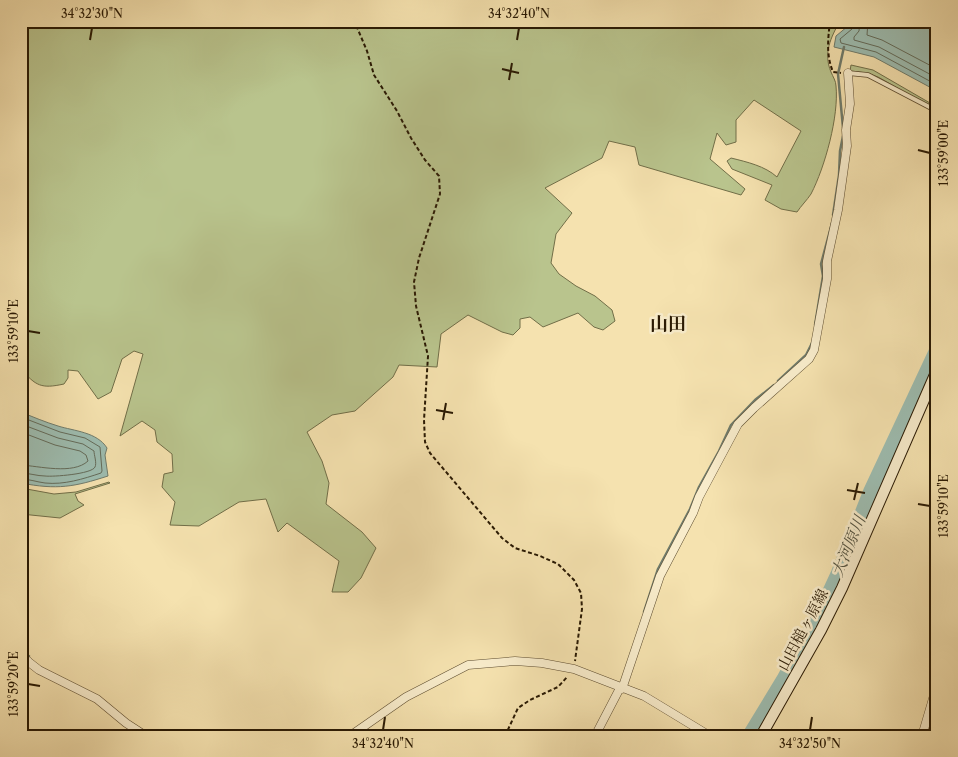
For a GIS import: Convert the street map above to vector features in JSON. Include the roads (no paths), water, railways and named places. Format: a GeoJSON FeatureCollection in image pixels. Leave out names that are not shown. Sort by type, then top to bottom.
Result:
{"type":"FeatureCollection","features":[{"type":"Feature","properties":{"kind":"main road","name":"山田槌ヶ原線"},"geometry":{"type":"LineString","coordinates":[[763,735],[842,588],[937,370]]}},
{"type":"Feature","properties":{"kind":"street"},"geometry":{"type":"LineString","coordinates":[[595,736],[621,688],[660,576],[738,424],[809,359],[814,350],[827,279],[828,253],[838,210],[846,155],[846,130],[850,104],[848,73]]}},
{"type":"Feature","properties":{"kind":"street"},"geometry":{"type":"LineString","coordinates":[[21,670],[25,659],[39,670],[97,700],[146,736]]}},
{"type":"Feature","properties":{"kind":"street"},"geometry":{"type":"LineString","coordinates":[[350,736],[406,697],[468,665],[515,661],[542,663],[574,669],[644,696],[710,736]]}},
{"type":"Feature","properties":{"kind":"street"},"geometry":{"type":"LineString","coordinates":[[922,736],[937,684]]}},
{"type":"Feature","properties":{"kind":"lane"},"geometry":{"type":"LineString","coordinates":[[848,73],[868,75],[937,111]]}},
{"type":"Feature","properties":{"kind":"water"},"geometry":{"type":"Polygon","coordinates":[[[850,21],[937,21],[937,91],[874,57],[834,47],[836,36],[848,26],[850,21]]]}},
{"type":"Feature","properties":{"kind":"water"},"geometry":{"type":"Polygon","coordinates":[[[21,412],[48,423],[91,435],[103,443],[107,448],[105,455],[108,476],[85,483],[55,487],[21,483],[21,412]]]}},
{"type":"Feature","properties":{"kind":"waterway"},"geometry":{"type":"LineString","coordinates":[[843,128],[838,74],[844,47]]}},
{"type":"Feature","properties":{"kind":"waterway"},"geometry":{"type":"LineString","coordinates":[[833,215],[843,136]]}},
{"type":"Feature","properties":{"kind":"waterway"},"geometry":{"type":"LineString","coordinates":[[815,325],[823,276],[821,264],[832,223]]}},
{"type":"Feature","properties":{"kind":"waterway"},"geometry":{"type":"LineString","coordinates":[[778,381],[806,355],[812,343]]}},
{"type":"Feature","properties":{"kind":"waterway","name":"大河原川"},"geometry":{"type":"LineString","coordinates":[[750,736],[784,680],[821,612],[839,573],[871,492],[937,351]]}},
{"type":"Feature","properties":{"kind":"waterway"},"geometry":{"type":"LineString","coordinates":[[644,612],[658,569],[731,425],[755,400],[774,385]]}},
{"type":"Feature","properties":{"kind":"waterway"},"geometry":{"type":"LineString","coordinates":[[21,652],[29,656]]}},
{"type":"Feature","properties":{"kind":"district","name":"山田"},"geometry":{"type":"Point","coordinates":[668,324]}}]}
